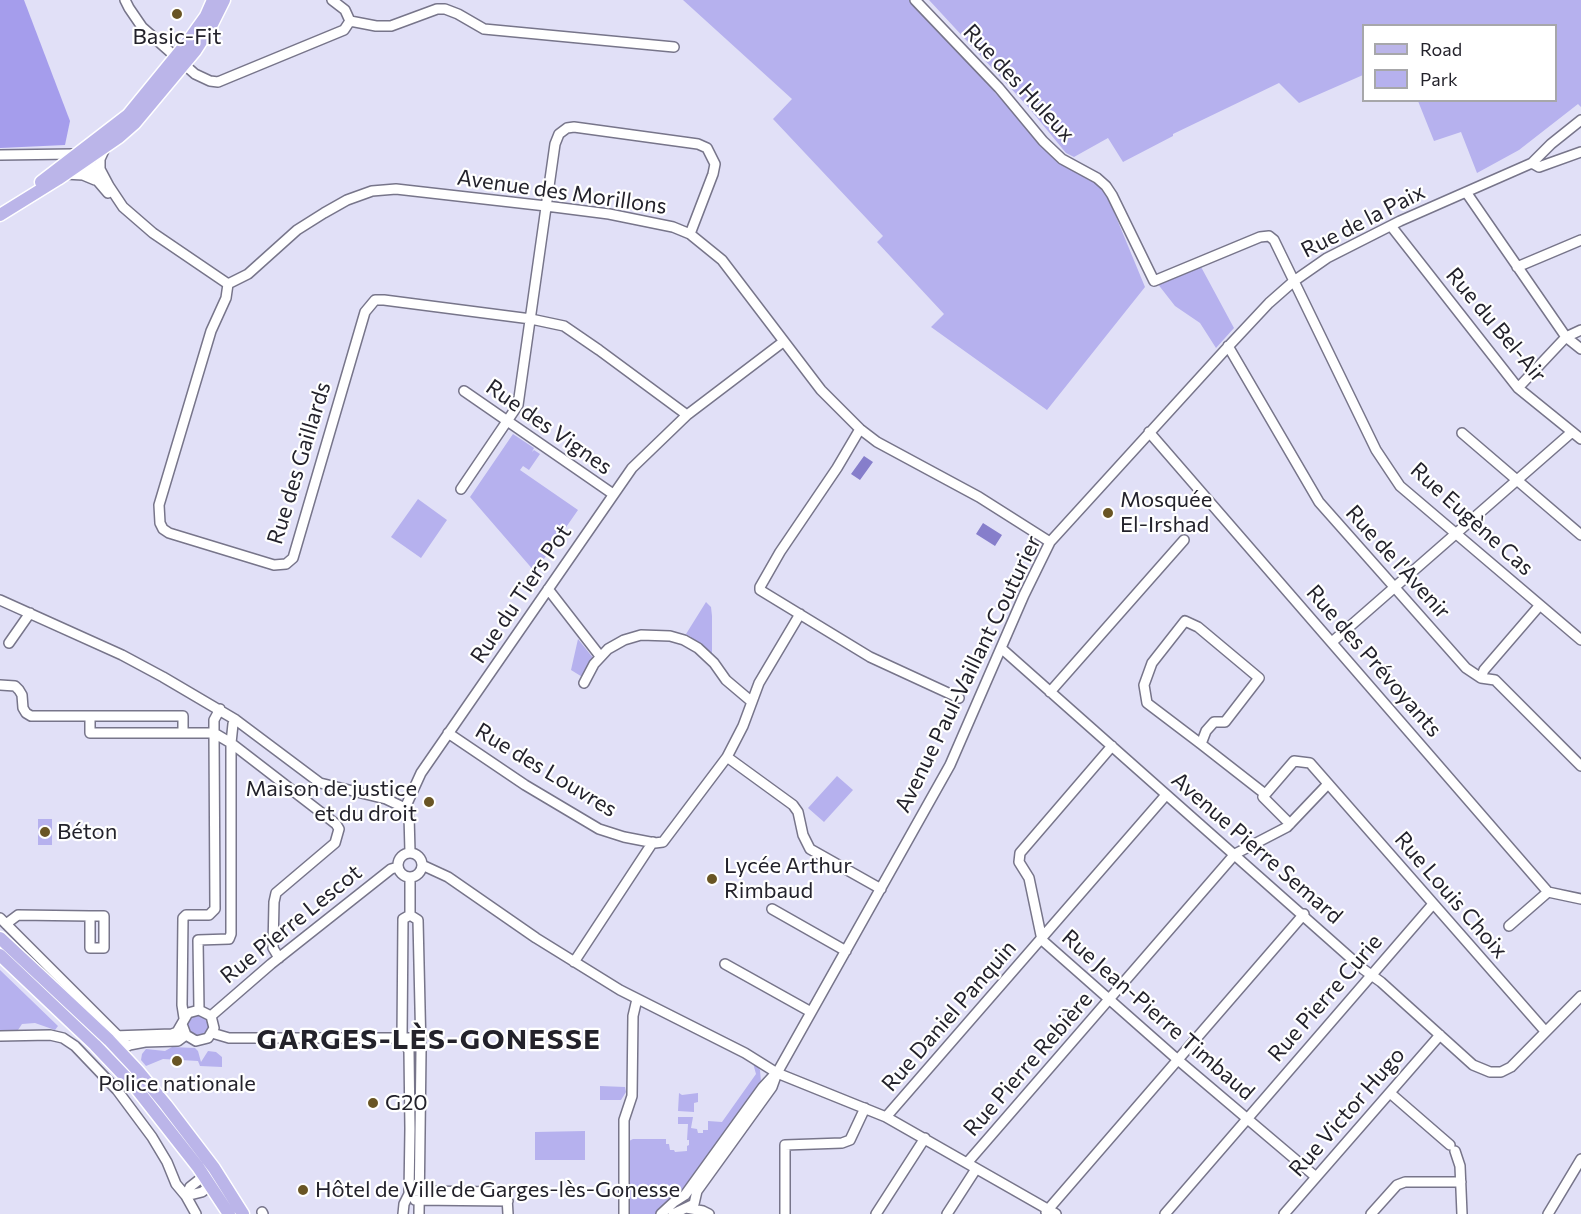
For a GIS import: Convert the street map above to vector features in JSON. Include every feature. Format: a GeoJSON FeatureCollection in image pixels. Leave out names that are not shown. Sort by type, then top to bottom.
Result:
{"type":"FeatureCollection","features":[{"type":"Feature","properties":{"kind":"main road"},"geometry":{"type":"LineString","coordinates":[[0,215],[52,172],[106,145],[135,123],[180,60],[213,0]]}},
{"type":"Feature","properties":{"kind":"main road"},"geometry":{"type":"LineString","coordinates":[[15,204],[63,175],[128,116],[204,37],[224,0]]}},
{"type":"Feature","properties":{"kind":"main road"},"geometry":{"type":"LineString","coordinates":[[0,938],[110,1039],[166,1105],[229,1214]]}},
{"type":"Feature","properties":{"kind":"main road"},"geometry":{"type":"LineString","coordinates":[[0,955],[111,1061],[150,1104],[241,1214]]}},
{"type":"Feature","properties":{"kind":"street"},"geometry":{"type":"LineString","coordinates":[[126,0],[142,27],[203,78],[218,82],[344,30],[350,21]]}},
{"type":"Feature","properties":{"kind":"street"},"geometry":{"type":"LineString","coordinates":[[332,0],[345,10],[350,21]]}},
{"type":"Feature","properties":{"kind":"street","name":"Rue des Huleux"},"geometry":{"type":"LineString","coordinates":[[915,0],[999,88],[1043,141],[1062,159],[1097,178],[1106,186],[1154,281],[1260,237],[1269,236],[1274,240],[1294,281]]}},
{"type":"Feature","properties":{"kind":"street"},"geometry":{"type":"LineString","coordinates":[[350,21],[375,26],[391,26],[437,9],[445,9],[484,29],[674,47]]}},
{"type":"Feature","properties":{"kind":"street"},"geometry":{"type":"LineString","coordinates":[[1532,163],[1581,120]]}},
{"type":"Feature","properties":{"kind":"street"},"geometry":{"type":"LineString","coordinates":[[461,489],[518,405],[555,144],[559,134],[567,128],[574,127],[698,144],[707,148],[715,164],[690,234]]}},
{"type":"Feature","properties":{"kind":"street"},"geometry":{"type":"LineString","coordinates":[[106,145],[100,165],[109,186],[123,207]]}},
{"type":"Feature","properties":{"kind":"street","name":"Rue de la Paix"},"geometry":{"type":"LineString","coordinates":[[1123,460],[1269,303],[1294,281],[1327,258],[1391,226],[1532,163],[1539,167],[1581,152]]}},
{"type":"Feature","properties":{"kind":"street"},"geometry":{"type":"LineString","coordinates":[[0,155],[81,159],[109,186]]}},
{"type":"Feature","properties":{"kind":"street"},"geometry":{"type":"LineString","coordinates":[[81,159],[97,181],[153,233],[228,284]]}},
{"type":"Feature","properties":{"kind":"street"},"geometry":{"type":"LineString","coordinates":[[63,175],[69,173],[83,175],[97,181]]}},
{"type":"Feature","properties":{"kind":"street","name":"Avenue des Morillons"},"geometry":{"type":"LineString","coordinates":[[228,284],[248,274],[297,230],[347,200],[372,191],[396,189],[546,206],[609,214],[673,226],[690,234],[722,260],[822,390],[860,429],[877,442],[979,497],[1050,542]]}},
{"type":"Feature","properties":{"kind":"street"},"geometry":{"type":"LineString","coordinates":[[1466,192],[1566,337],[1581,350]]}},
{"type":"Feature","properties":{"kind":"street","name":"Rue du Bel-Air"},"geometry":{"type":"LineString","coordinates":[[1391,226],[1518,388],[1581,439]]}},
{"type":"Feature","properties":{"kind":"street"},"geometry":{"type":"LineString","coordinates":[[1517,267],[1581,240]]}},
{"type":"Feature","properties":{"kind":"street","name":"Rue Eugène Cas"},"geometry":{"type":"LineString","coordinates":[[1294,281],[1376,450],[1400,486],[1581,640]]}},
{"type":"Feature","properties":{"kind":"street","name":"Rue des Gaillards"},"geometry":{"type":"LineString","coordinates":[[228,284],[226,298],[211,331],[159,504],[160,523],[169,533],[274,565],[286,564],[293,558],[365,312],[375,300],[531,319]]}},
{"type":"Feature","properties":{"kind":"street"},"geometry":{"type":"LineString","coordinates":[[531,319],[564,326],[687,415]]}},
{"type":"Feature","properties":{"kind":"street"},"geometry":{"type":"LineString","coordinates":[[1518,388],[1566,337],[1581,330]]}},
{"type":"Feature","properties":{"kind":"street","name":"Rue du Tiers Pot"},"geometry":{"type":"LineString","coordinates":[[405,808],[421,773],[632,468],[648,450],[687,415],[783,342]]}},
{"type":"Feature","properties":{"kind":"street","name":"Rue de l'Avenir"},"geometry":{"type":"LineString","coordinates":[[1228,346],[1319,502],[1466,668],[1481,678],[1496,680],[1581,766]]}},
{"type":"Feature","properties":{"kind":"street","name":"Rue des Vignes"},"geometry":{"type":"LineString","coordinates":[[464,391],[613,494]]}},
{"type":"Feature","properties":{"kind":"street"},"geometry":{"type":"LineString","coordinates":[[860,429],[780,552],[760,590],[878,661],[959,698]]}},
{"type":"Feature","properties":{"kind":"street","name":"Rue des Prévoyants"},"geometry":{"type":"LineString","coordinates":[[1149,432],[1548,892]]}},
{"type":"Feature","properties":{"kind":"street"},"geometry":{"type":"LineString","coordinates":[[1332,642],[1572,432]]}},
{"type":"Feature","properties":{"kind":"street"},"geometry":{"type":"LineString","coordinates":[[1462,434],[1581,535]]}},
{"type":"Feature","properties":{"kind":"street","name":"Avenue Paul-Vaillant Couturier"},"geometry":{"type":"LineString","coordinates":[[777,1073],[950,765],[1037,566],[1050,542],[1123,460]]}},
{"type":"Feature","properties":{"kind":"street"},"geometry":{"type":"LineString","coordinates":[[1050,692],[1184,540]]}},
{"type":"Feature","properties":{"kind":"street"},"geometry":{"type":"LineString","coordinates":[[548,589],[600,656]]}},
{"type":"Feature","properties":{"kind":"street"},"geometry":{"type":"LineString","coordinates":[[0,600],[122,655],[220,709],[320,783],[386,799],[405,808],[409,815],[410,852]]}},
{"type":"Feature","properties":{"kind":"street"},"geometry":{"type":"LineString","coordinates":[[1481,678],[1484,670],[1540,605]]}},
{"type":"Feature","properties":{"kind":"street"},"geometry":{"type":"LineString","coordinates":[[9,643],[30,613]]}},
{"type":"Feature","properties":{"kind":"street"},"geometry":{"type":"LineString","coordinates":[[574,962],[653,842],[663,842],[727,757],[759,683],[800,614]]}},
{"type":"Feature","properties":{"kind":"street"},"geometry":{"type":"LineString","coordinates":[[1201,744],[1206,731],[1214,722],[1225,722],[1259,678],[1198,627],[1185,621],[1152,663],[1144,685],[1147,703],[1265,794],[1263,797],[1290,824]]}},
{"type":"Feature","properties":{"kind":"street"},"geometry":{"type":"LineString","coordinates":[[584,683],[600,656],[624,640],[641,635],[669,636],[684,640],[698,648],[714,663],[726,680],[752,702]]}},
{"type":"Feature","properties":{"kind":"street","name":"Avenue Pierre Semard"},"geometry":{"type":"LineString","coordinates":[[1001,648],[1473,1065],[1490,1072],[1501,1072],[1511,1067],[1545,1031]]}},
{"type":"Feature","properties":{"kind":"street"},"geometry":{"type":"LineString","coordinates":[[0,685],[15,686],[19,690],[23,708],[31,716],[183,716],[183,733]]}},
{"type":"Feature","properties":{"kind":"street"},"geometry":{"type":"LineString","coordinates":[[110,1039],[172,1034],[183,1021],[188,1013],[199,1010],[211,1016],[212,1033],[202,1041],[196,1041],[186,1035],[183,1021],[182,1005],[182,939],[183,918],[186,915],[209,915],[215,909],[214,720],[220,709]]}},
{"type":"Feature","properties":{"kind":"street"},"geometry":{"type":"LineString","coordinates":[[90,716],[90,733],[214,733],[231,743],[336,824],[339,829],[335,843],[276,893],[273,948],[279,958]]}},
{"type":"Feature","properties":{"kind":"street"},"geometry":{"type":"LineString","coordinates":[[182,939],[230,939],[231,743],[233,724],[236,720]]}},
{"type":"Feature","properties":{"kind":"street","name":"Rue des Louvres"},"geometry":{"type":"LineString","coordinates":[[448,733],[525,785],[599,829],[624,837],[653,842]]}},
{"type":"Feature","properties":{"kind":"street","name":"Rue Jean-Pierre Timbaud"},"geometry":{"type":"LineString","coordinates":[[1112,746],[1020,853],[1019,862],[1029,878],[1042,940],[1316,1177]]}},
{"type":"Feature","properties":{"kind":"street"},"geometry":{"type":"LineString","coordinates":[[727,757],[794,806],[810,849],[881,889]]}},
{"type":"Feature","properties":{"kind":"street","name":"Rue Louis Choix"},"geometry":{"type":"LineString","coordinates":[[1265,794],[1294,761],[1310,763],[1545,1031]]}},
{"type":"Feature","properties":{"kind":"street"},"geometry":{"type":"LineString","coordinates":[[1235,854],[1290,824],[1327,785]]}},
{"type":"Feature","properties":{"kind":"street","name":"Rue Daniel Panquin"},"geometry":{"type":"LineString","coordinates":[[886,1117],[1166,795]]}},
{"type":"Feature","properties":{"kind":"street"},"geometry":{"type":"LineString","coordinates":[[422,865],[420,872],[410,877],[402,875],[398,867],[400,857],[410,852],[417,855],[422,865],[448,877],[574,962],[637,999],[745,1053],[777,1073],[886,1117],[1050,1212],[1304,914]]}},
{"type":"Feature","properties":{"kind":"street","name":"Rue Pierre Rebière"},"geometry":{"type":"LineString","coordinates":[[967,1163],[1235,854]]}},
{"type":"Feature","properties":{"kind":"street","name":"Rue Pierre Lescot"},"geometry":{"type":"LineString","coordinates":[[211,1016],[279,958],[391,869],[398,867]]}},
{"type":"Feature","properties":{"kind":"street"},"geometry":{"type":"LineString","coordinates":[[410,877],[410,915]]}},
{"type":"Feature","properties":{"kind":"street"},"geometry":{"type":"LineString","coordinates":[[1509,926],[1548,892],[1581,899]]}},
{"type":"Feature","properties":{"kind":"street","name":"Rue Pierre Curie"},"geometry":{"type":"LineString","coordinates":[[1165,1214],[1433,904]]}},
{"type":"Feature","properties":{"kind":"street"},"geometry":{"type":"LineString","coordinates":[[772,909],[846,951]]}},
{"type":"Feature","properties":{"kind":"street"},"geometry":{"type":"LineString","coordinates":[[90,916],[18,915],[3,921],[110,1039],[108,1056],[111,1061]]}},
{"type":"Feature","properties":{"kind":"street"},"geometry":{"type":"LineString","coordinates":[[403,1214],[404,1204],[410,1194],[409,1051],[402,1038],[403,919],[410,915]]}},
{"type":"Feature","properties":{"kind":"street"},"geometry":{"type":"LineString","coordinates":[[410,915],[418,920],[419,1214]]}},
{"type":"Feature","properties":{"kind":"street"},"geometry":{"type":"LineString","coordinates":[[198,940],[199,1010]]}},
{"type":"Feature","properties":{"kind":"street"},"geometry":{"type":"LineString","coordinates":[[725,964],[811,1012]]}},
{"type":"Feature","properties":{"kind":"street"},"geometry":{"type":"LineString","coordinates":[[1545,1031],[1581,996]]}},
{"type":"Feature","properties":{"kind":"street"},"geometry":{"type":"LineString","coordinates":[[624,1214],[624,1120],[632,1096],[633,1016],[637,999]]}},
{"type":"Feature","properties":{"kind":"street"},"geometry":{"type":"LineString","coordinates":[[54,1006],[68,1012],[87,1030],[128,1046],[178,1041],[186,1035]]}},
{"type":"Feature","properties":{"kind":"street"},"geometry":{"type":"LineString","coordinates":[[212,1033],[229,1038],[420,1038]]}},
{"type":"Feature","properties":{"kind":"street"},"geometry":{"type":"LineString","coordinates":[[0,1036],[44,1035],[63,1038],[75,1046],[117,1090],[152,1137],[167,1162],[176,1184],[196,1214]]}},
{"type":"Feature","properties":{"kind":"street","name":"Rue Victor Hugo"},"geometry":{"type":"LineString","coordinates":[[1284,1214],[1440,1035]]}},
{"type":"Feature","properties":{"kind":"street"},"geometry":{"type":"LineString","coordinates":[[128,1060],[142,1043]]}},
{"type":"Feature","properties":{"kind":"street"},"geometry":{"type":"LineString","coordinates":[[661,1214],[685,1196],[763,1087],[777,1073]]}},
{"type":"Feature","properties":{"kind":"street"},"geometry":{"type":"LineString","coordinates":[[680,1211],[694,1204],[697,1191],[772,1087],[777,1073]]}},
{"type":"Feature","properties":{"kind":"street"},"geometry":{"type":"LineString","coordinates":[[1389,1093],[1452,1148],[1460,1166],[1462,1214]]}},
{"type":"Feature","properties":{"kind":"street"},"geometry":{"type":"LineString","coordinates":[[785,1214],[785,1145],[842,1143],[850,1140],[865,1108]]}},
{"type":"Feature","properties":{"kind":"street"},"geometry":{"type":"LineString","coordinates":[[876,1214],[925,1138]]}},
{"type":"Feature","properties":{"kind":"street"},"geometry":{"type":"LineString","coordinates":[[1548,1214],[1581,1159]]}},
{"type":"Feature","properties":{"kind":"street"},"geometry":{"type":"LineString","coordinates":[[947,1214],[976,1169]]}},
{"type":"Feature","properties":{"kind":"street"},"geometry":{"type":"LineString","coordinates":[[186,1196],[202,1192],[210,1179]]}},
{"type":"Feature","properties":{"kind":"street"},"geometry":{"type":"LineString","coordinates":[[186,1196],[190,1187],[210,1179]]}},
{"type":"Feature","properties":{"kind":"street"},"geometry":{"type":"LineString","coordinates":[[1371,1214],[1397,1185],[1405,1182],[1461,1182]]}},
{"type":"Feature","properties":{"kind":"street"},"geometry":{"type":"LineString","coordinates":[[410,1194],[420,1190],[502,1192],[506,1195],[508,1202],[508,1214]]}},
{"type":"Feature","properties":{"kind":"street"},"geometry":{"type":"LineString","coordinates":[[410,1194],[419,1201],[508,1202]]}},
{"type":"Feature","properties":{"kind":"street"},"geometry":{"type":"LineString","coordinates":[[685,1196],[690,1196],[706,1212]]}},
{"type":"Feature","properties":{"kind":"street"},"geometry":{"type":"LineString","coordinates":[[674,1202],[674,1209],[680,1211],[706,1212]]}},
{"type":"Feature","properties":{"kind":"green space"},"geometry":{"type":"Polygon","coordinates":[[[683,0],[911,0],[1060,164],[1092,180],[1107,195],[1145,287],[1047,410],[931,327],[944,314],[877,242],[883,236],[773,119],[792,99],[683,0]]]}},
{"type":"Feature","properties":{"kind":"green space"},"geometry":{"type":"Polygon","coordinates":[[[929,0],[1581,0],[1581,107],[1578,104],[1519,150],[1477,173],[1461,132],[1434,141],[1418,102],[1557,102],[1557,24],[1362,24],[1362,75],[1299,103],[1279,83],[1173,134],[1123,162],[1108,138],[1074,157],[1066,153],[1029,108],[929,0]]]}},
{"type":"Feature","properties":{"kind":"green space"},"geometry":{"type":"Polygon","coordinates":[[[1200,265],[1234,328],[1216,348],[1200,323],[1175,306],[1157,283],[1200,265]]]}},
{"type":"Feature","properties":{"kind":"green space"},"geometry":{"type":"Polygon","coordinates":[[[513,434],[534,448],[532,452],[534,450],[540,454],[529,470],[523,466],[520,470],[578,510],[535,572],[470,497],[513,434]]]}},
{"type":"Feature","properties":{"kind":"green space"},"geometry":{"type":"Polygon","coordinates":[[[418,499],[447,520],[421,558],[391,537],[418,499]]]}},
{"type":"Feature","properties":{"kind":"green space"},"geometry":{"type":"Polygon","coordinates":[[[706,602],[711,607],[712,616],[712,654],[709,655],[686,634],[706,602]]]}},
{"type":"Feature","properties":{"kind":"green space"},"geometry":{"type":"Polygon","coordinates":[[[578,639],[594,659],[584,678],[571,670],[578,639]]]}},
{"type":"Feature","properties":{"kind":"green space"},"geometry":{"type":"Polygon","coordinates":[[[837,776],[853,790],[824,822],[808,808],[837,776]]]}},
{"type":"Feature","properties":{"kind":"green space","name":"Béton"},"geometry":{"type":"Polygon","coordinates":[[[38,819],[52,819],[52,845],[38,845],[38,819]]]}},
{"type":"Feature","properties":{"kind":"green space"},"geometry":{"type":"Polygon","coordinates":[[[0,970],[58,1026],[55,1030],[35,1023],[22,1024],[16,1033],[0,1032],[0,970]]]}},
{"type":"Feature","properties":{"kind":"green space"},"geometry":{"type":"Polygon","coordinates":[[[198,1015],[206,1018],[209,1026],[206,1034],[198,1037],[190,1034],[187,1026],[190,1018],[198,1015]]]}},
{"type":"Feature","properties":{"kind":"green space"},"geometry":{"type":"Polygon","coordinates":[[[172,1047],[195,1048],[201,1062],[208,1051],[216,1052],[222,1057],[222,1067],[200,1066],[198,1061],[163,1059],[146,1066],[141,1060],[146,1049],[165,1051],[172,1047]]]}},
{"type":"Feature","properties":{"kind":"green space"},"geometry":{"type":"Polygon","coordinates":[[[753,1063],[760,1070],[759,1087],[681,1196],[660,1214],[627,1214],[629,1141],[666,1139],[670,1150],[687,1151],[688,1124],[678,1124],[678,1117],[693,1117],[691,1128],[697,1129],[698,1133],[708,1130],[708,1121],[722,1122],[756,1074],[753,1063]]]}},
{"type":"Feature","properties":{"kind":"green space"},"geometry":{"type":"Polygon","coordinates":[[[600,1086],[625,1087],[626,1092],[621,1100],[600,1100],[600,1086]]]}},
{"type":"Feature","properties":{"kind":"green space"},"geometry":{"type":"Polygon","coordinates":[[[679,1093],[682,1095],[698,1093],[698,1102],[694,1103],[694,1112],[678,1111],[679,1093]]]}},
{"type":"Feature","properties":{"kind":"green space"},"geometry":{"type":"Polygon","coordinates":[[[585,1131],[585,1160],[535,1160],[535,1132],[585,1131]]]}},
{"type":"Feature","properties":{"kind":"shaded area"},"geometry":{"type":"Polygon","coordinates":[[[0,0],[24,0],[70,121],[65,145],[0,148],[0,0]]]}},
{"type":"Feature","properties":{"kind":"shaded area"},"geometry":{"type":"Polygon","coordinates":[[[864,456],[873,462],[860,480],[851,474],[864,456]]]}},
{"type":"Feature","properties":{"kind":"shaded area"},"geometry":{"type":"Polygon","coordinates":[[[983,523],[1002,535],[995,546],[976,534],[983,523]]]}},
{"type":"Feature","properties":{"kind":"place","name":"Basic-Fit"},"geometry":{"type":"Point","coordinates":[177,14]}},
{"type":"Feature","properties":{"kind":"place","name":"Mosquée El-Irshad"},"geometry":{"type":"Point","coordinates":[1108,513]}},
{"type":"Feature","properties":{"kind":"place","name":"Maison de justice et du droit"},"geometry":{"type":"Point","coordinates":[429,802]}},
{"type":"Feature","properties":{"kind":"place","name":"Béton"},"geometry":{"type":"Point","coordinates":[45,832]}},
{"type":"Feature","properties":{"kind":"place","name":"Lycée Arthur Rimbaud"},"geometry":{"type":"Point","coordinates":[712,879]}},
{"type":"Feature","properties":{"kind":"place","name":"Police nationale"},"geometry":{"type":"Point","coordinates":[177,1061]}},
{"type":"Feature","properties":{"kind":"place","name":"G20"},"geometry":{"type":"Point","coordinates":[373,1103]}},
{"type":"Feature","properties":{"kind":"place","name":"Hôtel de Ville de Garges-lès-Gonesse"},"geometry":{"type":"Point","coordinates":[303,1190]}},
{"type":"Feature","properties":{"kind":"district","name":"GARGES-LÈS-GONESSE"},"geometry":{"type":"Point","coordinates":[429,1040]}}]}
